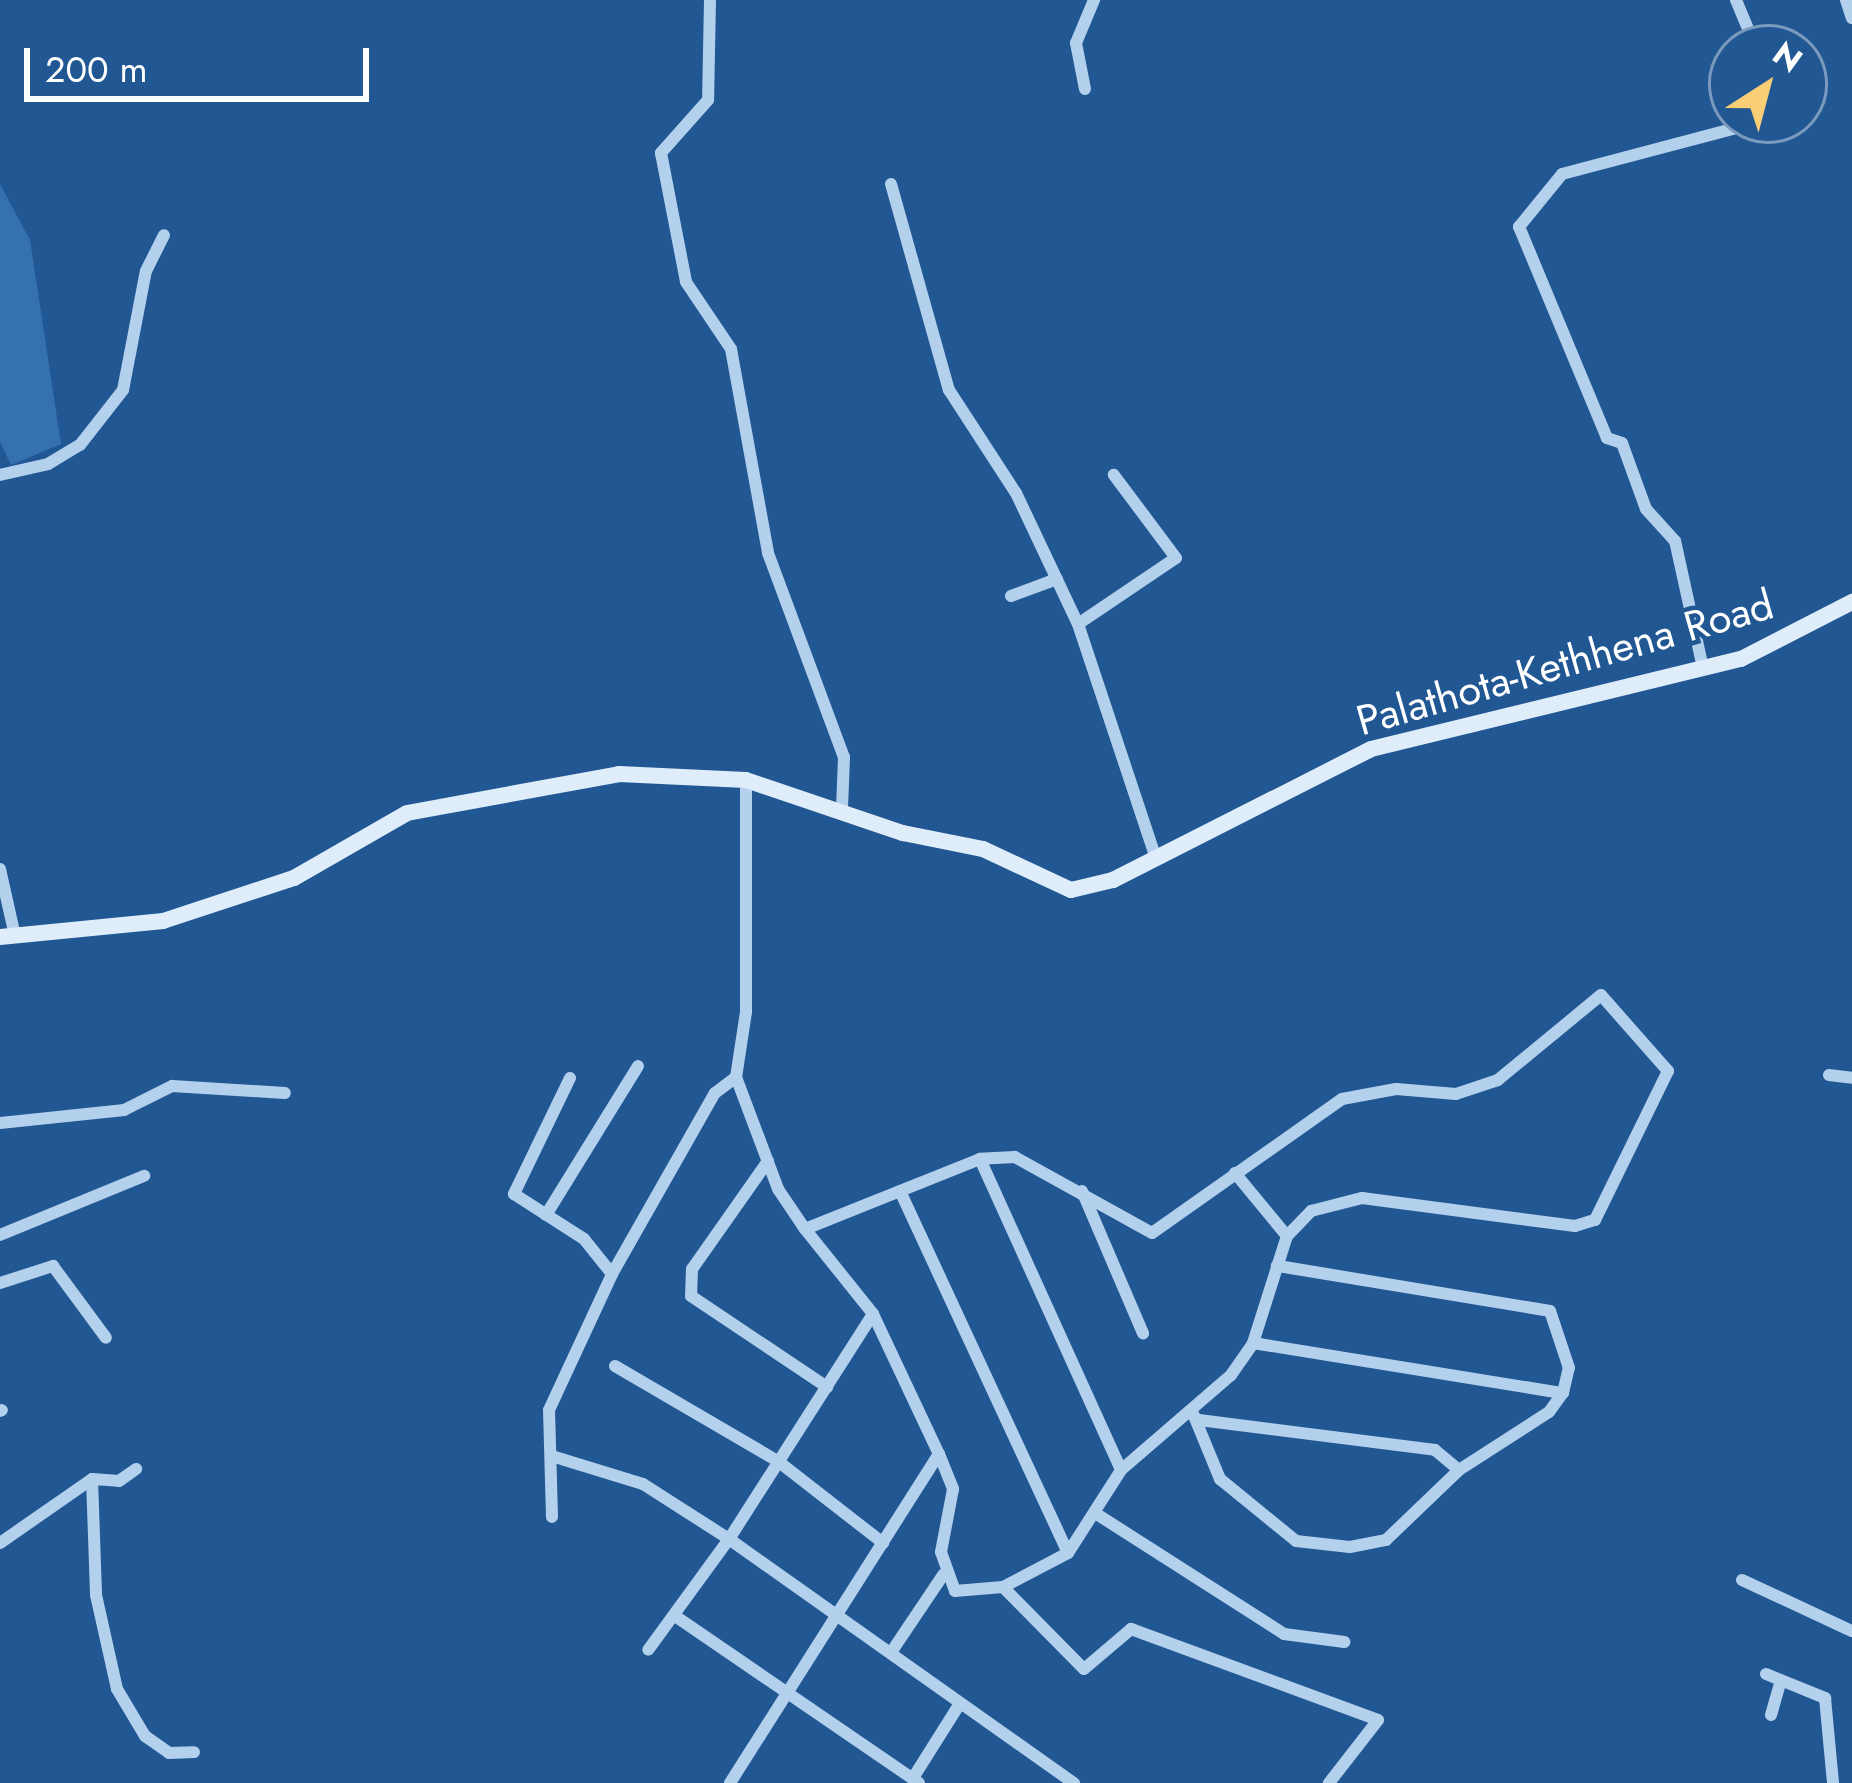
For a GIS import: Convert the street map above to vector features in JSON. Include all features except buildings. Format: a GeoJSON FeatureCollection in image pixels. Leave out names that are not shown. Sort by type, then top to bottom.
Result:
{"type":"FeatureCollection","features":[{"type":"Feature","properties":{"kind":"street"},"geometry":{"type":"LineString","coordinates":[[710,0],[708,100],[661,154],[686,282],[731,349],[768,553],[844,758],[842,810]]}},
{"type":"Feature","properties":{"kind":"street"},"geometry":{"type":"LineString","coordinates":[[1085,89],[1076,43],[1094,0]]}},
{"type":"Feature","properties":{"kind":"street"},"geometry":{"type":"LineString","coordinates":[[1846,0],[1852,18]]}},
{"type":"Feature","properties":{"kind":"street"},"geometry":{"type":"LineString","coordinates":[[1703,668],[1675,541],[1646,508],[1622,443],[1607,438],[1519,227],[1562,174],[1708,136]]}},
{"type":"Feature","properties":{"kind":"street"},"geometry":{"type":"LineString","coordinates":[[892,184],[949,390],[1078,624],[1155,856]]}},
{"type":"Feature","properties":{"kind":"street"},"geometry":{"type":"LineString","coordinates":[[0,475],[48,464],[80,445],[123,390],[146,271],[164,235]]}},
{"type":"Feature","properties":{"kind":"street"},"geometry":{"type":"LineString","coordinates":[[1078,624],[1176,558],[1114,475]]}},
{"type":"Feature","properties":{"kind":"street"},"geometry":{"type":"LineString","coordinates":[[1011,596],[1057,579]]}},
{"type":"Feature","properties":{"kind":"street","name":"Palathota-Kethhena Road"},"geometry":{"type":"LineString","coordinates":[[8,936],[163,921],[294,878],[407,812],[544,781],[746,780],[983,849],[1071,890],[1155,856],[1371,749],[1703,668],[1781,644],[1852,602]]}},
{"type":"Feature","properties":{"kind":"street"},"geometry":{"type":"LineString","coordinates":[[746,780],[746,1012],[736,1077],[768,1161],[805,1229],[873,1314],[953,1489],[943,1575],[892,1651]]}},
{"type":"Feature","properties":{"kind":"street"},"geometry":{"type":"LineString","coordinates":[[0,869],[8,936]]}},
{"type":"Feature","properties":{"kind":"street"},"geometry":{"type":"LineString","coordinates":[[805,1229],[980,1160],[1015,1157],[1081,1188],[1152,1233],[1342,1099],[1396,1089],[1456,1094],[1498,1080],[1601,995],[1667,1071],[1595,1220],[1575,1226],[1362,1198],[1310,1211],[1287,1236],[1253,1343],[1196,1416],[1121,1470],[1068,1553],[1003,1587],[955,1591],[943,1575]]}},
{"type":"Feature","properties":{"kind":"street"},"geometry":{"type":"LineString","coordinates":[[546,1215],[638,1066]]}},
{"type":"Feature","properties":{"kind":"street"},"geometry":{"type":"LineString","coordinates":[[1829,1075],[1852,1078]]}},
{"type":"Feature","properties":{"kind":"street"},"geometry":{"type":"LineString","coordinates":[[552,1517],[555,1457],[549,1410],[612,1274],[715,1093],[736,1077]]}},
{"type":"Feature","properties":{"kind":"street"},"geometry":{"type":"LineString","coordinates":[[569,1078],[514,1194],[546,1215],[612,1274]]}},
{"type":"Feature","properties":{"kind":"street"},"geometry":{"type":"LineString","coordinates":[[0,1123],[124,1110],[172,1086],[285,1093]]}},
{"type":"Feature","properties":{"kind":"street"},"geometry":{"type":"LineString","coordinates":[[980,1160],[1121,1470]]}},
{"type":"Feature","properties":{"kind":"street"},"geometry":{"type":"LineString","coordinates":[[768,1161],[692,1269],[691,1296],[827,1387]]}},
{"type":"Feature","properties":{"kind":"street"},"geometry":{"type":"LineString","coordinates":[[1235,1173],[1287,1236]]}},
{"type":"Feature","properties":{"kind":"street"},"geometry":{"type":"LineString","coordinates":[[0,1235],[144,1176]]}},
{"type":"Feature","properties":{"kind":"street"},"geometry":{"type":"LineString","coordinates":[[1081,1188],[1143,1334]]}},
{"type":"Feature","properties":{"kind":"street"},"geometry":{"type":"LineString","coordinates":[[900,1191],[1068,1553]]}},
{"type":"Feature","properties":{"kind":"street"},"geometry":{"type":"LineString","coordinates":[[0,1283],[53,1266],[106,1339]]}},
{"type":"Feature","properties":{"kind":"street"},"geometry":{"type":"LineString","coordinates":[[1196,1416],[1220,1479],[1296,1541],[1386,1540],[1459,1470],[1549,1412],[1563,1393],[1569,1369],[1550,1311],[1277,1266]]}},
{"type":"Feature","properties":{"kind":"street"},"geometry":{"type":"LineString","coordinates":[[648,1650],[678,1618],[873,1314]]}},
{"type":"Feature","properties":{"kind":"street"},"geometry":{"type":"LineString","coordinates":[[1253,1343],[1563,1393]]}},
{"type":"Feature","properties":{"kind":"street"},"geometry":{"type":"LineString","coordinates":[[615,1366],[779,1462],[883,1543]]}},
{"type":"Feature","properties":{"kind":"street"},"geometry":{"type":"LineString","coordinates":[[1196,1416],[1435,1450],[1459,1470]]}},
{"type":"Feature","properties":{"kind":"street"},"geometry":{"type":"LineString","coordinates":[[736,1781],[786,1690],[939,1454]]}},
{"type":"Feature","properties":{"kind":"street"},"geometry":{"type":"LineString","coordinates":[[555,1457],[643,1484],[838,1611],[957,1708],[1074,1783]]}},
{"type":"Feature","properties":{"kind":"street"},"geometry":{"type":"LineString","coordinates":[[0,1544],[92,1479],[119,1481],[136,1469]]}},
{"type":"Feature","properties":{"kind":"street"},"geometry":{"type":"LineString","coordinates":[[92,1479],[96,1595],[117,1689],[145,1736],[169,1753],[194,1752]]}},
{"type":"Feature","properties":{"kind":"street"},"geometry":{"type":"LineString","coordinates":[[1095,1513],[1284,1634],[1343,1642]]}},
{"type":"Feature","properties":{"kind":"street"},"geometry":{"type":"LineString","coordinates":[[1742,1580],[1852,1630]]}},
{"type":"Feature","properties":{"kind":"street"},"geometry":{"type":"LineString","coordinates":[[1003,1587],[1084,1669],[1131,1629],[1378,1720],[1329,1783]]}},
{"type":"Feature","properties":{"kind":"street"},"geometry":{"type":"LineString","coordinates":[[678,1618],[916,1780],[957,1708]]}},
{"type":"Feature","properties":{"kind":"street"},"geometry":{"type":"LineString","coordinates":[[1766,1674],[1825,1698],[1833,1783]]}},
{"type":"Feature","properties":{"kind":"street"},"geometry":{"type":"LineString","coordinates":[[1771,1715],[1780,1680]]}},
{"type":"Feature","properties":{"kind":"shaded area"},"geometry":{"type":"Polygon","coordinates":[[[0,184],[30,240],[61,444],[11,465],[0,442],[0,184]]]}}]}
